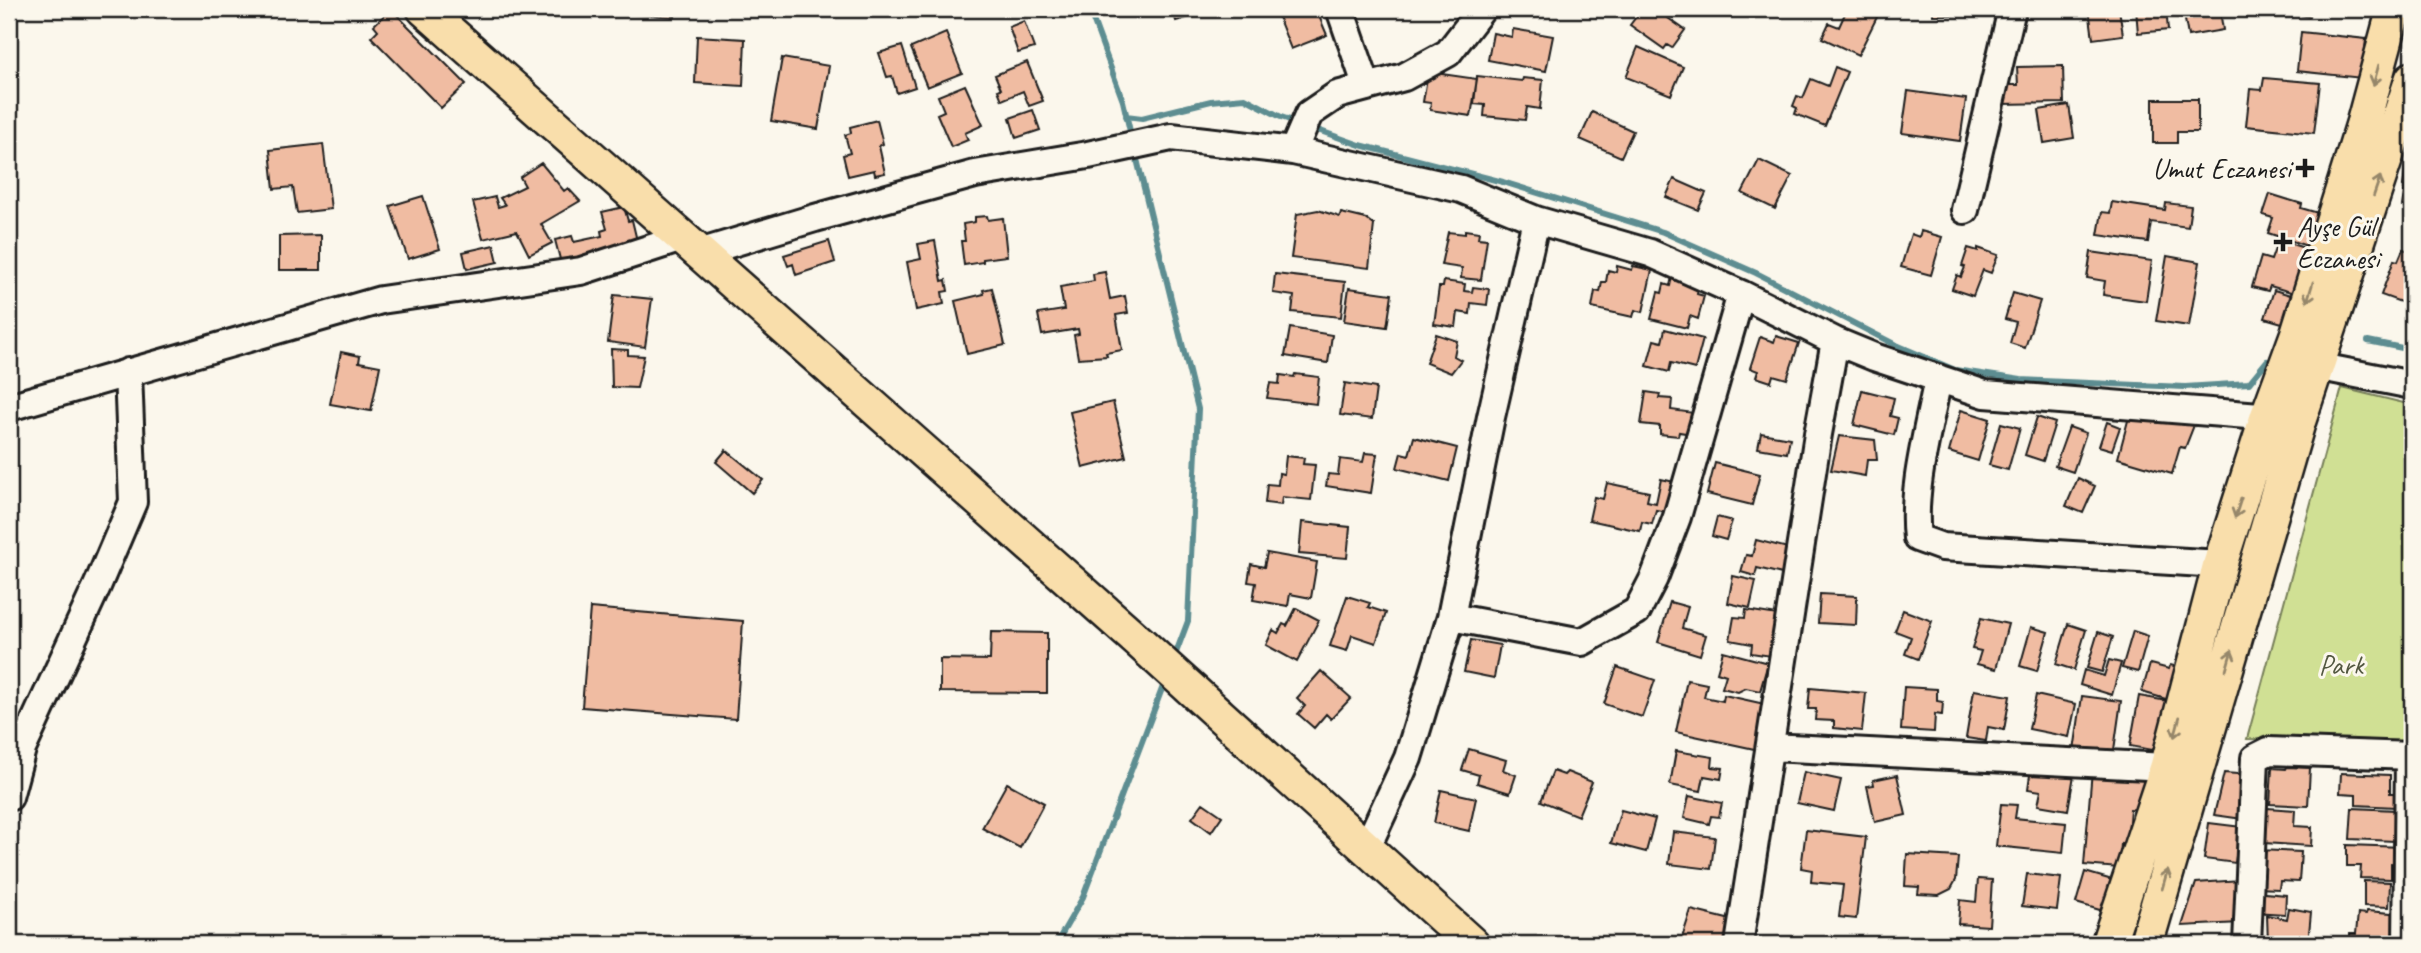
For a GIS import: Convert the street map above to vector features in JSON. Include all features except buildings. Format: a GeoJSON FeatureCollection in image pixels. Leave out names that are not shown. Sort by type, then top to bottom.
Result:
{"type":"FeatureCollection","features":[{"type":"Feature","properties":{"kind":"main road"},"geometry":{"type":"LineString","coordinates":[[424,9],[1137,640],[1472,944]]}},
{"type":"Feature","properties":{"kind":"main road"},"geometry":{"type":"LineString","coordinates":[[2146,944],[2283,418],[2297,335],[2363,124],[2394,9]]}},
{"type":"Feature","properties":{"kind":"main road"},"geometry":{"type":"LineString","coordinates":[[2108,944],[2167,767],[2220,564],[2283,418],[2316,366],[2410,92]]}},
{"type":"Feature","properties":{"kind":"street"},"geometry":{"type":"LineString","coordinates":[[1340,9],[1367,87]]}},
{"type":"Feature","properties":{"kind":"street"},"geometry":{"type":"LineString","coordinates":[[1300,134],[1338,95],[1404,77],[1448,52],[1482,9]]}},
{"type":"Feature","properties":{"kind":"street"},"geometry":{"type":"LineString","coordinates":[[1965,209],[2012,9]]}},
{"type":"Feature","properties":{"kind":"street"},"geometry":{"type":"LineString","coordinates":[[9,407],[381,300],[581,271],[814,218],[975,174],[1088,155],[1171,137],[1300,134],[1461,189],[1536,220],[1650,253],[1835,341],[1985,394],[2283,418]]}},
{"type":"Feature","properties":{"kind":"street"},"geometry":{"type":"LineString","coordinates":[[1366,849],[1408,758],[1451,617],[1491,417],[1536,220]]}},
{"type":"Feature","properties":{"kind":"street"},"geometry":{"type":"LineString","coordinates":[[1451,617],[1582,642],[1637,611],[1654,578],[1676,517],[1741,294]]}},
{"type":"Feature","properties":{"kind":"street"},"geometry":{"type":"LineString","coordinates":[[1739,944],[1818,434],[1835,341]]}},
{"type":"Feature","properties":{"kind":"street"},"geometry":{"type":"LineString","coordinates":[[2316,366],[2412,385]]}},
{"type":"Feature","properties":{"kind":"street"},"geometry":{"type":"LineString","coordinates":[[9,797],[22,749],[133,502],[128,372]]}},
{"type":"Feature","properties":{"kind":"street"},"geometry":{"type":"LineString","coordinates":[[1938,378],[1922,463],[1915,521],[1917,538],[1942,547],[2220,564]]}},
{"type":"Feature","properties":{"kind":"street"},"geometry":{"type":"LineString","coordinates":[[1770,747],[2167,767]]}},
{"type":"Feature","properties":{"kind":"street"},"geometry":{"type":"LineString","coordinates":[[2248,944],[2255,758],[2269,751],[2410,756],[2407,944]]}},
{"type":"Feature","properties":{"kind":"green space","name":"Park"},"geometry":{"type":"Polygon","coordinates":[[[2342,388],[2412,405],[2412,741],[2247,739],[2342,388]]]}},
{"type":"Feature","properties":{"kind":"waterway"},"geometry":{"type":"LineString","coordinates":[[1089,9],[1123,101],[1132,140]]}},
{"type":"Feature","properties":{"kind":"waterway"},"geometry":{"type":"LineString","coordinates":[[1126,116],[1142,118],[1211,101],[1245,98],[1281,117],[1299,123]]}},
{"type":"Feature","properties":{"kind":"waterway"},"geometry":{"type":"LineString","coordinates":[[1309,127],[1360,145],[1503,182],[1663,232],[1756,273],[1894,344],[1955,370],[2021,380],[2185,387],[2249,383],[2267,361]]}},
{"type":"Feature","properties":{"kind":"waterway"},"geometry":{"type":"LineString","coordinates":[[1135,151],[1198,409],[1188,621],[1174,658]]}},
{"type":"Feature","properties":{"kind":"waterway"},"geometry":{"type":"LineString","coordinates":[[2368,341],[2412,350]]}},
{"type":"Feature","properties":{"kind":"waterway"},"geometry":{"type":"LineString","coordinates":[[1056,944],[1083,897],[1165,681]]}},
{"type":"Feature","properties":{"kind":"place","name":"Umut Eczanesi"},"geometry":{"type":"Point","coordinates":[2305,168]}},
{"type":"Feature","properties":{"kind":"place","name":"Ayşe Gül Eczanesi"},"geometry":{"type":"Point","coordinates":[2283,242]}}]}
